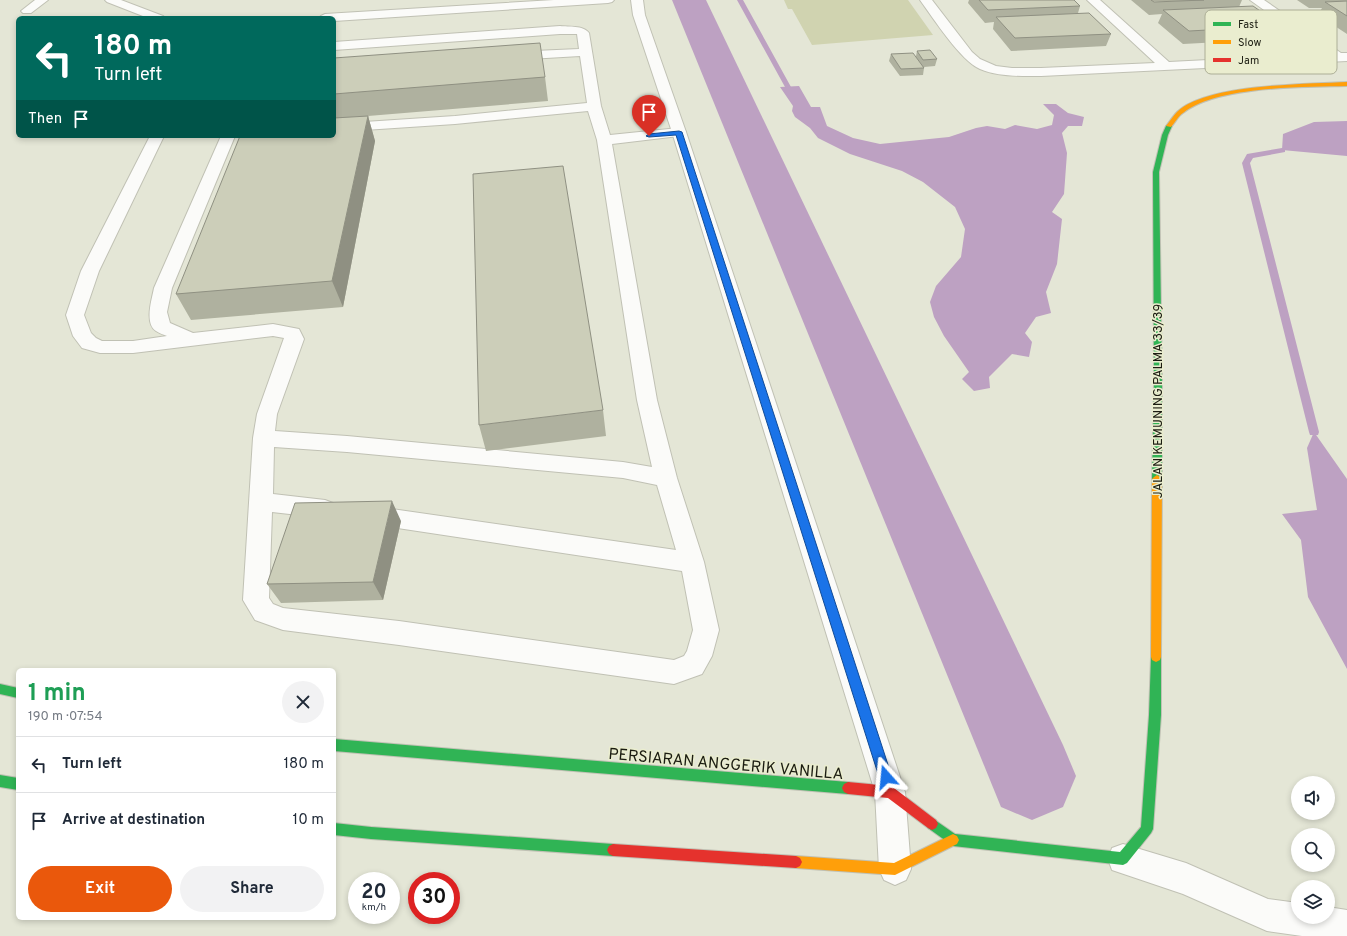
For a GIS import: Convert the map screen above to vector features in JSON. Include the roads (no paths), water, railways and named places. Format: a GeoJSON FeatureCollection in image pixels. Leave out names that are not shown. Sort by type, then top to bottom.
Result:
{"type":"FeatureCollection","features":[{"type":"Feature","properties":{"kind":"main road","name":"JALAN KEMUNING PALMA 33/39"},"geometry":{"type":"LineString","coordinates":[[1123,860],[1147,829],[1155,715],[1158,383],[1156,172],[1165,135],[1171,121],[1183,109],[1198,101],[1220,94],[1270,88],[1347,84]]}},
{"type":"Feature","properties":{"kind":"main road"},"geometry":{"type":"LineString","coordinates":[[0,689],[16,693]]}},
{"type":"Feature","properties":{"kind":"main road","name":"PERSIARAN ANGGERIK VANILLA"},"geometry":{"type":"LineString","coordinates":[[336,745],[890,792]]}},
{"type":"Feature","properties":{"kind":"main road"},"geometry":{"type":"LineString","coordinates":[[0,781],[16,784]]}},
{"type":"Feature","properties":{"kind":"main road"},"geometry":{"type":"LineString","coordinates":[[890,792],[953,840],[1123,860]]}},
{"type":"Feature","properties":{"kind":"main road"},"geometry":{"type":"LineString","coordinates":[[336,828],[371,834],[895,869],[953,840]]}},
{"type":"Feature","properties":{"kind":"street"},"geometry":{"type":"LineString","coordinates":[[26,11],[42,0]]}},
{"type":"Feature","properties":{"kind":"street"},"geometry":{"type":"LineString","coordinates":[[111,0],[154,16]]}},
{"type":"Feature","properties":{"kind":"street"},"geometry":{"type":"LineString","coordinates":[[336,17],[608,0]]}},
{"type":"Feature","properties":{"kind":"street"},"geometry":{"type":"LineString","coordinates":[[637,0],[639,15],[679,132],[890,792],[895,869]]}},
{"type":"Feature","properties":{"kind":"street"},"geometry":{"type":"LineString","coordinates":[[926,0],[968,55],[975,62],[998,72],[1041,72],[1205,64]]}},
{"type":"Feature","properties":{"kind":"street"},"geometry":{"type":"LineString","coordinates":[[1093,0],[1166,66]]}},
{"type":"Feature","properties":{"kind":"street"},"geometry":{"type":"LineString","coordinates":[[1256,0],[1271,10]]}},
{"type":"Feature","properties":{"kind":"street"},"geometry":{"type":"LineString","coordinates":[[156,138],[90,271],[76,315],[82,336],[89,343],[100,347],[133,347],[273,330],[292,333],[294,335],[294,339],[267,414],[264,438],[256,600],[264,612],[283,619],[399,633],[674,672],[693,665],[699,656],[706,630],[692,562],[666,478],[647,400],[604,140],[594,106],[583,33],[578,31],[560,30],[336,46]]}},
{"type":"Feature","properties":{"kind":"street"},"geometry":{"type":"LineString","coordinates":[[498,57],[585,52]]}},
{"type":"Feature","properties":{"kind":"street"},"geometry":{"type":"LineString","coordinates":[[336,128],[442,121],[594,106]]}},
{"type":"Feature","properties":{"kind":"street"},"geometry":{"type":"LineString","coordinates":[[604,140],[679,132]]}},
{"type":"Feature","properties":{"kind":"street"},"geometry":{"type":"LineString","coordinates":[[191,340],[161,326],[158,312],[163,288],[227,138]]}},
{"type":"Feature","properties":{"kind":"street"},"geometry":{"type":"LineString","coordinates":[[264,438],[623,470],[666,478]]}},
{"type":"Feature","properties":{"kind":"street"},"geometry":{"type":"LineString","coordinates":[[260,502],[415,520],[692,562]]}},
{"type":"Feature","properties":{"kind":"street"},"geometry":{"type":"LineString","coordinates":[[1123,860],[1186,879],[1267,915],[1347,926]]}},
{"type":"Feature","properties":{"kind":"waterway"},"geometry":{"type":"LineString","coordinates":[[689,0],[1032,776]]}},
{"type":"Feature","properties":{"kind":"waterway"},"geometry":{"type":"LineString","coordinates":[[740,0],[788,87]]}},
{"type":"Feature","properties":{"kind":"waterway"},"geometry":{"type":"LineString","coordinates":[[1282,150],[1250,156],[1246,163],[1314,432]]}}]}
